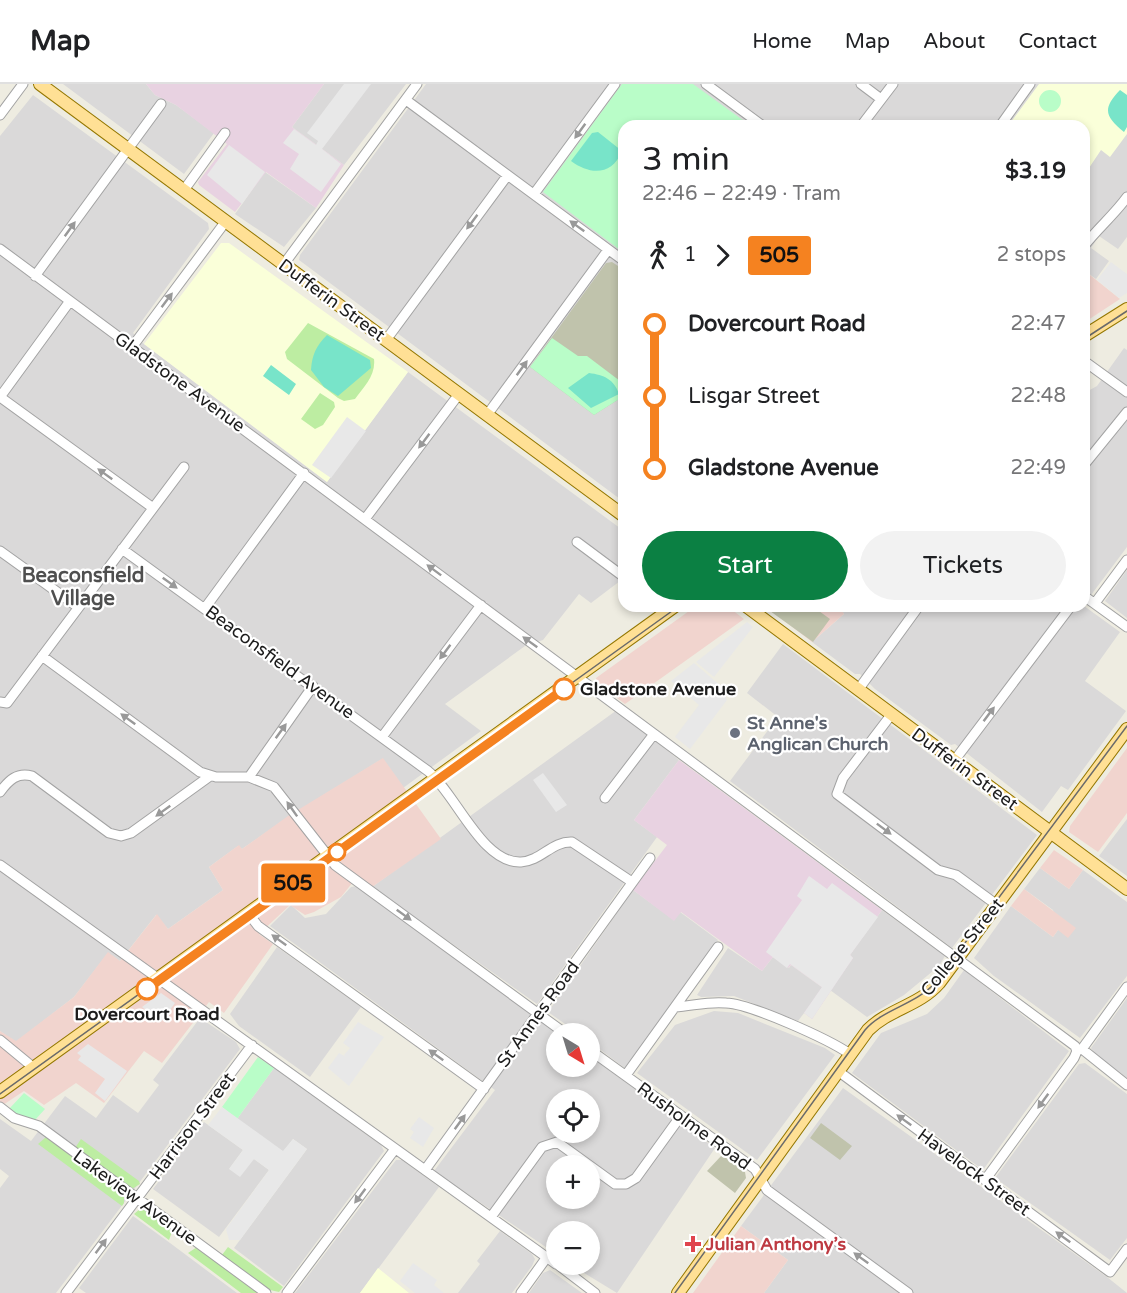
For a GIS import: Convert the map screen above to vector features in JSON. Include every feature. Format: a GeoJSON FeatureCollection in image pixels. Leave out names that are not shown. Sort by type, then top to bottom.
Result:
{"type":"FeatureCollection","features":[{"type":"Feature","properties":{"kind":"main road","name":"Dufferin Street"},"geometry":{"type":"LineString","coordinates":[[40,84],[618,512]]}},
{"type":"Feature","properties":{"kind":"main road"},"geometry":{"type":"LineString","coordinates":[[1090,332],[1127,309]]}},
{"type":"Feature","properties":{"kind":"main road"},"geometry":{"type":"LineString","coordinates":[[0,1092],[663,612]]}},
{"type":"Feature","properties":{"kind":"main road","name":"Dufferin Street"},"geometry":{"type":"LineString","coordinates":[[754,612],[1127,889]]}},
{"type":"Feature","properties":{"kind":"main road","name":"College Street"},"geometry":{"type":"LineString","coordinates":[[678,1293],[837,1071],[873,1025],[913,1005],[930,992],[1127,729]]}},
{"type":"Feature","properties":{"kind":"street"},"geometry":{"type":"LineString","coordinates":[[0,115],[23,84]]}},
{"type":"Feature","properties":{"kind":"street"},"geometry":{"type":"LineString","coordinates":[[284,264],[417,84]]}},
{"type":"Feature","properties":{"kind":"street"},"geometry":{"type":"LineString","coordinates":[[534,194],[615,84]]}},
{"type":"Feature","properties":{"kind":"street"},"geometry":{"type":"LineString","coordinates":[[706,84],[755,120]]}},
{"type":"Feature","properties":{"kind":"street"},"geometry":{"type":"LineString","coordinates":[[861,84],[881,99]]}},
{"type":"Feature","properties":{"kind":"street"},"geometry":{"type":"LineString","coordinates":[[865,120],[893,84]]}},
{"type":"Feature","properties":{"kind":"street"},"geometry":{"type":"LineString","coordinates":[[1004,120],[1030,84]]}},
{"type":"Feature","properties":{"kind":"street"},"geometry":{"type":"LineString","coordinates":[[406,100],[618,257]]}},
{"type":"Feature","properties":{"kind":"street"},"geometry":{"type":"LineString","coordinates":[[36,276],[162,104]]}},
{"type":"Feature","properties":{"kind":"street"},"geometry":{"type":"LineString","coordinates":[[184,190],[225,133]]}},
{"type":"Feature","properties":{"kind":"street"},"geometry":{"type":"LineString","coordinates":[[386,340],[507,176]]}},
{"type":"Feature","properties":{"kind":"street"},"geometry":{"type":"LineString","coordinates":[[1090,238],[1103,222],[1111,218],[1127,196]]}},
{"type":"Feature","properties":{"kind":"street"},"geometry":{"type":"LineString","coordinates":[[132,347],[226,221]]}},
{"type":"Feature","properties":{"kind":"street","name":"Gladstone Avenue"},"geometry":{"type":"LineString","coordinates":[[0,249],[958,957],[1127,1085]]}},
{"type":"Feature","properties":{"kind":"street"},"geometry":{"type":"LineString","coordinates":[[487,415],[608,250]]}},
{"type":"Feature","properties":{"kind":"street"},"geometry":{"type":"LineString","coordinates":[[70,301],[0,397],[153,508]]}},
{"type":"Feature","properties":{"kind":"street"},"geometry":{"type":"LineString","coordinates":[[1090,365],[1127,392]]}},
{"type":"Feature","properties":{"kind":"street"},"geometry":{"type":"LineString","coordinates":[[366,519],[459,394]]}},
{"type":"Feature","properties":{"kind":"street"},"geometry":{"type":"LineString","coordinates":[[1090,458],[1127,412]]}},
{"type":"Feature","properties":{"kind":"street"},"geometry":{"type":"LineString","coordinates":[[4,703],[184,467]]}},
{"type":"Feature","properties":{"kind":"street"},"geometry":{"type":"LineString","coordinates":[[205,608],[304,473]]}},
{"type":"Feature","properties":{"kind":"street"},"geometry":{"type":"LineString","coordinates":[[577,542],[618,573]]}},
{"type":"Feature","properties":{"kind":"street","name":"Beaconsfield Avenue"},"geometry":{"type":"LineString","coordinates":[[122,549],[313,686],[436,778],[499,857],[511,862],[526,862],[560,843],[572,842],[632,882]]}},
{"type":"Feature","properties":{"kind":"street"},"geometry":{"type":"LineString","coordinates":[[0,551],[78,607]]}},
{"type":"Feature","properties":{"kind":"street"},"geometry":{"type":"LineString","coordinates":[[1095,603],[1127,560]]}},
{"type":"Feature","properties":{"kind":"street"},"geometry":{"type":"LineString","coordinates":[[1090,600],[1127,627]]}},
{"type":"Feature","properties":{"kind":"street"},"geometry":{"type":"LineString","coordinates":[[382,737],[481,605]]}},
{"type":"Feature","properties":{"kind":"street"},"geometry":{"type":"LineString","coordinates":[[858,690],[916,612]]}},
{"type":"Feature","properties":{"kind":"street"},"geometry":{"type":"LineString","coordinates":[[954,761],[1066,612]]}},
{"type":"Feature","properties":{"kind":"street"},"geometry":{"type":"LineString","coordinates":[[42,656],[200,771],[210,776],[249,777],[264,782],[280,793],[327,856],[356,880],[551,1023]]}},
{"type":"Feature","properties":{"kind":"street"},"geometry":{"type":"LineString","coordinates":[[249,777],[313,686]]}},
{"type":"Feature","properties":{"kind":"street"},"geometry":{"type":"LineString","coordinates":[[891,715],[843,778],[837,794],[938,870],[956,875],[997,905]]}},
{"type":"Feature","properties":{"kind":"street"},"geometry":{"type":"LineString","coordinates":[[605,798],[654,734]]}},
{"type":"Feature","properties":{"kind":"street"},"geometry":{"type":"LineString","coordinates":[[0,792],[13,778],[22,775],[32,776],[110,833],[121,836],[137,830],[210,776]]}},
{"type":"Feature","properties":{"kind":"street","name":"St Annes Road"},"geometry":{"type":"LineString","coordinates":[[425,1170],[650,858]]}},
{"type":"Feature","properties":{"kind":"street"},"geometry":{"type":"LineString","coordinates":[[0,865],[546,1256]]}},
{"type":"Feature","properties":{"kind":"street"},"geometry":{"type":"LineString","coordinates":[[248,913],[258,926],[484,1089]]}},
{"type":"Feature","properties":{"kind":"street"},"geometry":{"type":"LineString","coordinates":[[626,1075],[718,947]]}},
{"type":"Feature","properties":{"kind":"street"},"geometry":{"type":"LineString","coordinates":[[985,1180],[1127,987]]}},
{"type":"Feature","properties":{"kind":"street"},"geometry":{"type":"LineString","coordinates":[[675,1007],[718,1002],[738,1005],[831,1041],[850,1054]]}},
{"type":"Feature","properties":{"kind":"street"},"geometry":{"type":"LineString","coordinates":[[0,1040],[34,1068]]}},
{"type":"Feature","properties":{"kind":"street","name":"Harrison Street"},"geometry":{"type":"LineString","coordinates":[[66,1293],[252,1045]]}},
{"type":"Feature","properties":{"kind":"street","name":"Rusholme Road"},"geometry":{"type":"LineString","coordinates":[[600,1057],[755,1169],[766,1190],[908,1293]]}},
{"type":"Feature","properties":{"kind":"street","name":"Havelock Street"},"geometry":{"type":"LineString","coordinates":[[837,1071],[1110,1272],[1127,1249]]}},
{"type":"Feature","properties":{"kind":"street","name":"Lakeview Avenue"},"geometry":{"type":"LineString","coordinates":[[0,1107],[21,1121],[39,1126],[266,1293]]}},
{"type":"Feature","properties":{"kind":"street"},"geometry":{"type":"LineString","coordinates":[[491,1217],[542,1147],[548,1143],[557,1142],[611,1182],[626,1184],[636,1178],[680,1117]]}},
{"type":"Feature","properties":{"kind":"street"},"geometry":{"type":"LineString","coordinates":[[287,1293],[395,1149]]}},
{"type":"Feature","properties":{"kind":"street"},"geometry":{"type":"LineString","coordinates":[[521,1293],[546,1258]]}},
{"type":"Feature","properties":{"kind":"street"},"geometry":{"type":"LineString","coordinates":[[571,1275],[595,1293]]}},
{"type":"Feature","properties":{"kind":"shaded area"},"geometry":{"type":"Polygon","coordinates":[[[63,84],[146,84],[155,95],[176,105],[214,133],[184,174],[63,84]]]}},
{"type":"Feature","properties":{"kind":"shaded area"},"geometry":{"type":"Polygon","coordinates":[[[146,84],[324,84],[292,127],[344,165],[316,208],[266,172],[235,212],[198,182],[227,144],[176,105],[155,95],[146,84]]]}},
{"type":"Feature","properties":{"kind":"shaded area"},"geometry":{"type":"Polygon","coordinates":[[[324,84],[406,84],[344,165],[292,127],[324,84]]]}},
{"type":"Feature","properties":{"kind":"shaded area"},"geometry":{"type":"Polygon","coordinates":[[[344,84],[371,84],[322,149],[341,164],[321,192],[290,169],[299,154],[283,143],[294,129],[316,145],[318,141],[307,133],[344,84]]]}},
{"type":"Feature","properties":{"kind":"shaded area"},"geometry":{"type":"Polygon","coordinates":[[[426,84],[1127,84],[1127,237],[1118,249],[1099,236],[1091,248],[1109,261],[1096,279],[1090,275],[1090,120],[618,120],[618,498],[299,260],[300,255],[426,84]]]}},
{"type":"Feature","properties":{"kind":"shaded area"},"geometry":{"type":"Polygon","coordinates":[[[1039,84],[1127,84],[1127,134],[1110,157],[1101,150],[1090,166],[1090,120],[1012,120],[1039,84]]]}},
{"type":"Feature","properties":{"kind":"shaded area"},"geometry":{"type":"Polygon","coordinates":[[[33,95],[208,223],[209,229],[133,333],[144,344],[327,482],[408,372],[618,527],[618,583],[591,603],[579,594],[543,640],[525,646],[445,704],[481,731],[403,788],[382,759],[288,817],[242,849],[238,846],[209,867],[223,890],[168,929],[156,915],[120,961],[108,953],[74,997],[16,1042],[0,1031],[0,136],[33,95]]]}},
{"type":"Feature","properties":{"kind":"shaded area"},"geometry":{"type":"Polygon","coordinates":[[[229,145],[265,172],[242,204],[207,175],[229,145]]]}},
{"type":"Feature","properties":{"kind":"shaded area"},"geometry":{"type":"Polygon","coordinates":[[[265,172],[316,208],[284,247],[235,214],[265,172]]]}},
{"type":"Feature","properties":{"kind":"shaded area"},"geometry":{"type":"Polygon","coordinates":[[[221,243],[229,243],[408,372],[327,482],[144,344],[221,243]]]}},
{"type":"Feature","properties":{"kind":"shaded area"},"geometry":{"type":"Polygon","coordinates":[[[612,262],[618,266],[618,400],[594,415],[530,367],[606,263],[612,262]]]}},
{"type":"Feature","properties":{"kind":"shaded area"},"geometry":{"type":"Polygon","coordinates":[[[1111,262],[1127,274],[1127,293],[1119,298],[1097,280],[1111,262]]]}},
{"type":"Feature","properties":{"kind":"shaded area"},"geometry":{"type":"Polygon","coordinates":[[[1090,275],[1120,299],[1090,319],[1090,275]]]}},
{"type":"Feature","properties":{"kind":"shaded area"},"geometry":{"type":"Polygon","coordinates":[[[1124,348],[1127,350],[1127,547],[1090,596],[1090,390],[1097,386],[1124,348]]]}},
{"type":"Feature","properties":{"kind":"shaded area"},"geometry":{"type":"Polygon","coordinates":[[[347,417],[366,431],[331,478],[312,465],[347,417]]]}},
{"type":"Feature","properties":{"kind":"shaded area"},"geometry":{"type":"Polygon","coordinates":[[[1127,570],[1127,618],[1105,601],[1127,570]]]}},
{"type":"Feature","properties":{"kind":"shaded area"},"geometry":{"type":"Polygon","coordinates":[[[1090,610],[1120,632],[1085,681],[1126,711],[1068,790],[1061,786],[1042,812],[955,744],[951,745],[875,689],[860,674],[855,674],[812,642],[844,614],[843,612],[1090,610]]]}},
{"type":"Feature","properties":{"kind":"shaded area"},"geometry":{"type":"Polygon","coordinates":[[[688,612],[735,612],[744,619],[625,704],[597,683],[596,678],[688,612]]]}},
{"type":"Feature","properties":{"kind":"shaded area"},"geometry":{"type":"Polygon","coordinates":[[[771,612],[820,612],[830,619],[813,642],[771,612]]]}},
{"type":"Feature","properties":{"kind":"shaded area"},"geometry":{"type":"Polygon","coordinates":[[[773,612],[843,612],[844,614],[812,642],[773,612]]]}},
{"type":"Feature","properties":{"kind":"shaded area"},"geometry":{"type":"Polygon","coordinates":[[[747,622],[753,627],[714,677],[696,662],[747,622]]]}},
{"type":"Feature","properties":{"kind":"shaded area"},"geometry":{"type":"Polygon","coordinates":[[[783,644],[1037,835],[952,948],[730,781],[778,717],[747,693],[783,644]]]}},
{"type":"Feature","properties":{"kind":"shaded area"},"geometry":{"type":"Polygon","coordinates":[[[694,663],[722,687],[727,700],[690,749],[675,737],[699,705],[671,681],[694,663]]]}},
{"type":"Feature","properties":{"kind":"shaded area"},"geometry":{"type":"Polygon","coordinates":[[[617,710],[679,760],[634,820],[657,837],[537,1004],[372,887],[617,710]]]}},
{"type":"Feature","properties":{"kind":"shaded area"},"geometry":{"type":"Polygon","coordinates":[[[1127,748],[1127,813],[1098,852],[1069,832],[1070,826],[1127,748]]]}},
{"type":"Feature","properties":{"kind":"shaded area"},"geometry":{"type":"Polygon","coordinates":[[[383,758],[441,839],[372,887],[357,877],[341,897],[305,915],[290,905],[259,934],[273,944],[224,1013],[209,1002],[162,1063],[144,1051],[104,1103],[76,1083],[44,1105],[24,1091],[0,1107],[0,1031],[16,1041],[74,997],[108,952],[120,961],[157,914],[168,929],[223,890],[209,867],[239,845],[242,849],[288,816],[383,758]]]}},
{"type":"Feature","properties":{"kind":"shaded area"},"geometry":{"type":"Polygon","coordinates":[[[679,760],[882,910],[850,955],[853,958],[812,1019],[804,1013],[822,987],[791,965],[788,968],[773,957],[762,971],[681,912],[674,921],[633,890],[667,845],[634,820],[679,760]]]}},
{"type":"Feature","properties":{"kind":"shaded area"},"geometry":{"type":"Polygon","coordinates":[[[543,773],[567,805],[556,812],[533,780],[543,773]]]}},
{"type":"Feature","properties":{"kind":"shaded area"},"geometry":{"type":"Polygon","coordinates":[[[1127,819],[1127,876],[1099,856],[1127,819]]]}},
{"type":"Feature","properties":{"kind":"shaded area"},"geometry":{"type":"Polygon","coordinates":[[[1054,850],[1083,870],[1069,889],[1040,868],[1054,850]]]}},
{"type":"Feature","properties":{"kind":"shaded area"},"geometry":{"type":"Polygon","coordinates":[[[1040,868],[1069,889],[1083,870],[1127,902],[1127,976],[1080,1038],[994,976],[974,958],[1011,906],[1053,937],[1058,930],[1053,910],[1024,889],[1040,868]]]}},
{"type":"Feature","properties":{"kind":"shaded area"},"geometry":{"type":"Polygon","coordinates":[[[809,876],[827,889],[832,883],[878,917],[850,955],[853,958],[812,1019],[804,1013],[822,987],[790,964],[787,968],[766,952],[802,900],[797,896],[809,876]]]}},
{"type":"Feature","properties":{"kind":"shaded area"},"geometry":{"type":"Polygon","coordinates":[[[357,886],[546,1024],[546,1077],[600,1077],[600,1063],[715,1148],[617,1293],[587,1275],[600,1275],[600,1221],[546,1221],[546,1247],[434,1171],[495,1090],[270,926],[291,905],[305,918],[326,914],[351,887],[357,886]]]}},
{"type":"Feature","properties":{"kind":"shaded area"},"geometry":{"type":"Polygon","coordinates":[[[1024,889],[1076,928],[1068,938],[1058,930],[1053,937],[1011,906],[1024,889]]]}},
{"type":"Feature","properties":{"kind":"shaded area"},"geometry":{"type":"Polygon","coordinates":[[[633,890],[674,920],[680,912],[718,940],[626,1069],[600,1050],[600,1023],[564,1023],[548,1012],[633,890]]]}},
{"type":"Feature","properties":{"kind":"shaded area"},"geometry":{"type":"Polygon","coordinates":[[[882,910],[945,956],[939,966],[904,995],[867,1017],[830,990],[853,958],[850,955],[882,910]]]}},
{"type":"Feature","properties":{"kind":"shaded area"},"geometry":{"type":"Polygon","coordinates":[[[277,947],[361,1007],[310,1077],[239,1026],[230,1014],[277,947]]]}},
{"type":"Feature","properties":{"kind":"shaded area"},"geometry":{"type":"Polygon","coordinates":[[[728,948],[762,971],[773,957],[789,968],[791,965],[823,988],[798,1021],[734,996],[701,997],[697,995],[728,948]]]}},
{"type":"Feature","properties":{"kind":"shaded area"},"geometry":{"type":"Polygon","coordinates":[[[964,970],[1069,1051],[983,1170],[852,1073],[881,1033],[927,1014],[944,998],[964,970]]]}},
{"type":"Feature","properties":{"kind":"shaded area"},"geometry":{"type":"Polygon","coordinates":[[[161,993],[175,1003],[161,1022],[142,1007],[161,993]]]}},
{"type":"Feature","properties":{"kind":"shaded area"},"geometry":{"type":"Polygon","coordinates":[[[1127,998],[1127,1078],[1095,1054],[1091,1048],[1127,998]]]}},
{"type":"Feature","properties":{"kind":"shaded area"},"geometry":{"type":"Polygon","coordinates":[[[714,1011],[738,1013],[825,1048],[835,1055],[757,1160],[637,1073],[675,1025],[714,1011]]]}},
{"type":"Feature","properties":{"kind":"shaded area"},"geometry":{"type":"Polygon","coordinates":[[[200,1018],[236,1042],[240,1049],[56,1293],[0,1293],[0,1188],[9,1176],[0,1169],[0,1119],[31,1141],[65,1096],[96,1118],[113,1095],[138,1113],[159,1085],[153,1080],[200,1018]]]}},
{"type":"Feature","properties":{"kind":"shaded area"},"geometry":{"type":"Polygon","coordinates":[[[358,1022],[384,1037],[349,1086],[328,1068],[339,1053],[346,1057],[344,1055],[350,1048],[343,1043],[358,1022]]]}},
{"type":"Feature","properties":{"kind":"shaded area"},"geometry":{"type":"Polygon","coordinates":[[[88,1044],[127,1071],[105,1101],[95,1093],[105,1079],[78,1060],[81,1056],[77,1053],[88,1044]]]}},
{"type":"Feature","properties":{"kind":"shaded area"},"geometry":{"type":"Polygon","coordinates":[[[1085,1063],[1127,1094],[1127,1238],[1110,1260],[995,1178],[1079,1064],[1085,1063]]]}},
{"type":"Feature","properties":{"kind":"shaded area"},"geometry":{"type":"Polygon","coordinates":[[[274,1068],[381,1145],[384,1151],[284,1286],[234,1248],[307,1149],[293,1139],[283,1152],[237,1119],[274,1068]]]}},
{"type":"Feature","properties":{"kind":"shaded area"},"geometry":{"type":"Polygon","coordinates":[[[843,1088],[1127,1293],[764,1293],[788,1260],[741,1226],[843,1088]]]}},
{"type":"Feature","properties":{"kind":"shaded area"},"geometry":{"type":"Polygon","coordinates":[[[222,1107],[283,1151],[293,1139],[307,1149],[240,1240],[229,1240],[226,1229],[269,1170],[254,1159],[240,1177],[229,1169],[243,1150],[208,1125],[222,1107]]]}},
{"type":"Feature","properties":{"kind":"shaded area"},"geometry":{"type":"Polygon","coordinates":[[[419,1117],[434,1128],[423,1147],[410,1138],[414,1132],[410,1129],[419,1117]]]}},
{"type":"Feature","properties":{"kind":"shaded area"},"geometry":{"type":"Polygon","coordinates":[[[204,1122],[243,1150],[229,1169],[254,1159],[269,1170],[219,1237],[153,1189],[204,1122]]]}},
{"type":"Feature","properties":{"kind":"shaded area"},"geometry":{"type":"Polygon","coordinates":[[[821,1123],[852,1146],[840,1160],[810,1138],[821,1123]]]}},
{"type":"Feature","properties":{"kind":"shaded area"},"geometry":{"type":"Polygon","coordinates":[[[722,1155],[745,1172],[746,1178],[735,1193],[707,1171],[722,1155]]]}},
{"type":"Feature","properties":{"kind":"shaded area"},"geometry":{"type":"Polygon","coordinates":[[[396,1160],[402,1160],[439,1187],[360,1293],[295,1293],[396,1160]]]}},
{"type":"Feature","properties":{"kind":"shaded area"},"geometry":{"type":"Polygon","coordinates":[[[133,1216],[237,1293],[86,1293],[79,1288],[133,1216]]]}},
{"type":"Feature","properties":{"kind":"shaded area"},"geometry":{"type":"Polygon","coordinates":[[[741,1226],[788,1260],[764,1293],[693,1293],[741,1226]]]}},
{"type":"Feature","properties":{"kind":"shaded area"},"geometry":{"type":"Polygon","coordinates":[[[500,1231],[532,1254],[535,1259],[532,1266],[512,1293],[458,1293],[480,1264],[477,1261],[500,1231]]]}},
{"type":"Feature","properties":{"kind":"shaded area"},"geometry":{"type":"Polygon","coordinates":[[[413,1263],[437,1280],[434,1285],[444,1293],[415,1293],[400,1281],[413,1263]]]}},
{"type":"Feature","properties":{"kind":"shaded area"},"geometry":{"type":"Polygon","coordinates":[[[378,1268],[409,1293],[360,1293],[378,1268]]]}},
{"type":"Feature","properties":{"kind":"shaded area"},"geometry":{"type":"Polygon","coordinates":[[[543,1273],[557,1275],[582,1293],[529,1293],[543,1273]]]}},
{"type":"Feature","properties":{"kind":"green space"},"geometry":{"type":"Polygon","coordinates":[[[622,84],[693,84],[743,120],[618,120],[618,248],[543,192],[622,84]]]}},
{"type":"Feature","properties":{"kind":"green space"},"geometry":{"type":"Polygon","coordinates":[[[1050,90],[1058,93],[1061,101],[1058,109],[1050,112],[1042,109],[1039,101],[1042,93],[1050,90]]]}},
{"type":"Feature","properties":{"kind":"green space"},"geometry":{"type":"Polygon","coordinates":[[[1120,90],[1127,95],[1127,127],[1124,132],[1108,112],[1110,102],[1120,90]]]}},
{"type":"Feature","properties":{"kind":"green space"},"geometry":{"type":"Polygon","coordinates":[[[598,132],[618,148],[618,159],[600,171],[586,169],[571,161],[592,133],[598,132]]]}},
{"type":"Feature","properties":{"kind":"green space"},"geometry":{"type":"Polygon","coordinates":[[[308,323],[374,359],[371,376],[355,399],[344,401],[338,398],[287,359],[285,352],[308,323]]]}},
{"type":"Feature","properties":{"kind":"green space"},"geometry":{"type":"Polygon","coordinates":[[[327,335],[370,360],[371,368],[338,396],[324,387],[311,370],[315,351],[327,335]]]}},
{"type":"Feature","properties":{"kind":"green space"},"geometry":{"type":"Polygon","coordinates":[[[552,338],[578,356],[587,356],[618,379],[618,400],[594,415],[530,367],[552,338]]]}},
{"type":"Feature","properties":{"kind":"green space"},"geometry":{"type":"Polygon","coordinates":[[[271,365],[296,384],[289,395],[263,376],[271,365]]]}},
{"type":"Feature","properties":{"kind":"green space"},"geometry":{"type":"Polygon","coordinates":[[[589,373],[608,379],[618,394],[591,408],[568,388],[589,373]]]}},
{"type":"Feature","properties":{"kind":"green space"},"geometry":{"type":"Polygon","coordinates":[[[320,393],[334,402],[335,407],[323,425],[315,429],[301,419],[320,393]]]}},
{"type":"Feature","properties":{"kind":"green space"},"geometry":{"type":"Polygon","coordinates":[[[258,1057],[274,1068],[237,1119],[222,1107],[258,1057]]]}},
{"type":"Feature","properties":{"kind":"green space"},"geometry":{"type":"Polygon","coordinates":[[[24,1093],[45,1109],[35,1120],[18,1115],[9,1109],[24,1093]]]}},
{"type":"Feature","properties":{"kind":"green space"},"geometry":{"type":"Polygon","coordinates":[[[46,1137],[124,1194],[122,1206],[38,1144],[46,1137]]]}},
{"type":"Feature","properties":{"kind":"green space"},"geometry":{"type":"Polygon","coordinates":[[[81,1139],[140,1184],[132,1189],[75,1148],[81,1139]]]}},
{"type":"Feature","properties":{"kind":"green space"},"geometry":{"type":"Polygon","coordinates":[[[141,1208],[173,1229],[169,1240],[134,1214],[141,1208]]]}},
{"type":"Feature","properties":{"kind":"green space"},"geometry":{"type":"Polygon","coordinates":[[[197,1247],[259,1293],[241,1293],[188,1253],[197,1247]]]}},
{"type":"Feature","properties":{"kind":"green space"},"geometry":{"type":"Polygon","coordinates":[[[228,1247],[283,1287],[279,1292],[270,1290],[222,1255],[228,1247]]]}},
{"type":"Feature","properties":{"kind":"tram line"},"geometry":{"type":"LineString","coordinates":[[1090,335],[1127,311]]}},
{"type":"Feature","properties":{"kind":"tram line"},"geometry":{"type":"LineString","coordinates":[[0,1094],[671,612]]}},
{"type":"Feature","properties":{"kind":"tram line","name":"505"},"geometry":{"type":"LineString","coordinates":[[147,989],[564,689]]}},
{"type":"Feature","properties":{"kind":"tram line"},"geometry":{"type":"LineString","coordinates":[[675,1293],[865,1030],[881,1017],[918,997],[935,983],[1127,726]]}},
{"type":"Feature","properties":{"kind":"place","name":"Gladstone Avenue"},"geometry":{"type":"Point","coordinates":[564,689]}},
{"type":"Feature","properties":{"kind":"place","name":"St Anne's Anglican Church"},"geometry":{"type":"Point","coordinates":[735,733]}},
{"type":"Feature","properties":{"kind":"place","name":"Dovercourt Road"},"geometry":{"type":"Point","coordinates":[147,989]}},
{"type":"Feature","properties":{"kind":"place","name":"Julian Anthony’s"},"geometry":{"type":"Point","coordinates":[693,1244]}},
{"type":"Feature","properties":{"kind":"district","name":"Beaconsfield Village"},"geometry":{"type":"Point","coordinates":[83,588]}}]}
